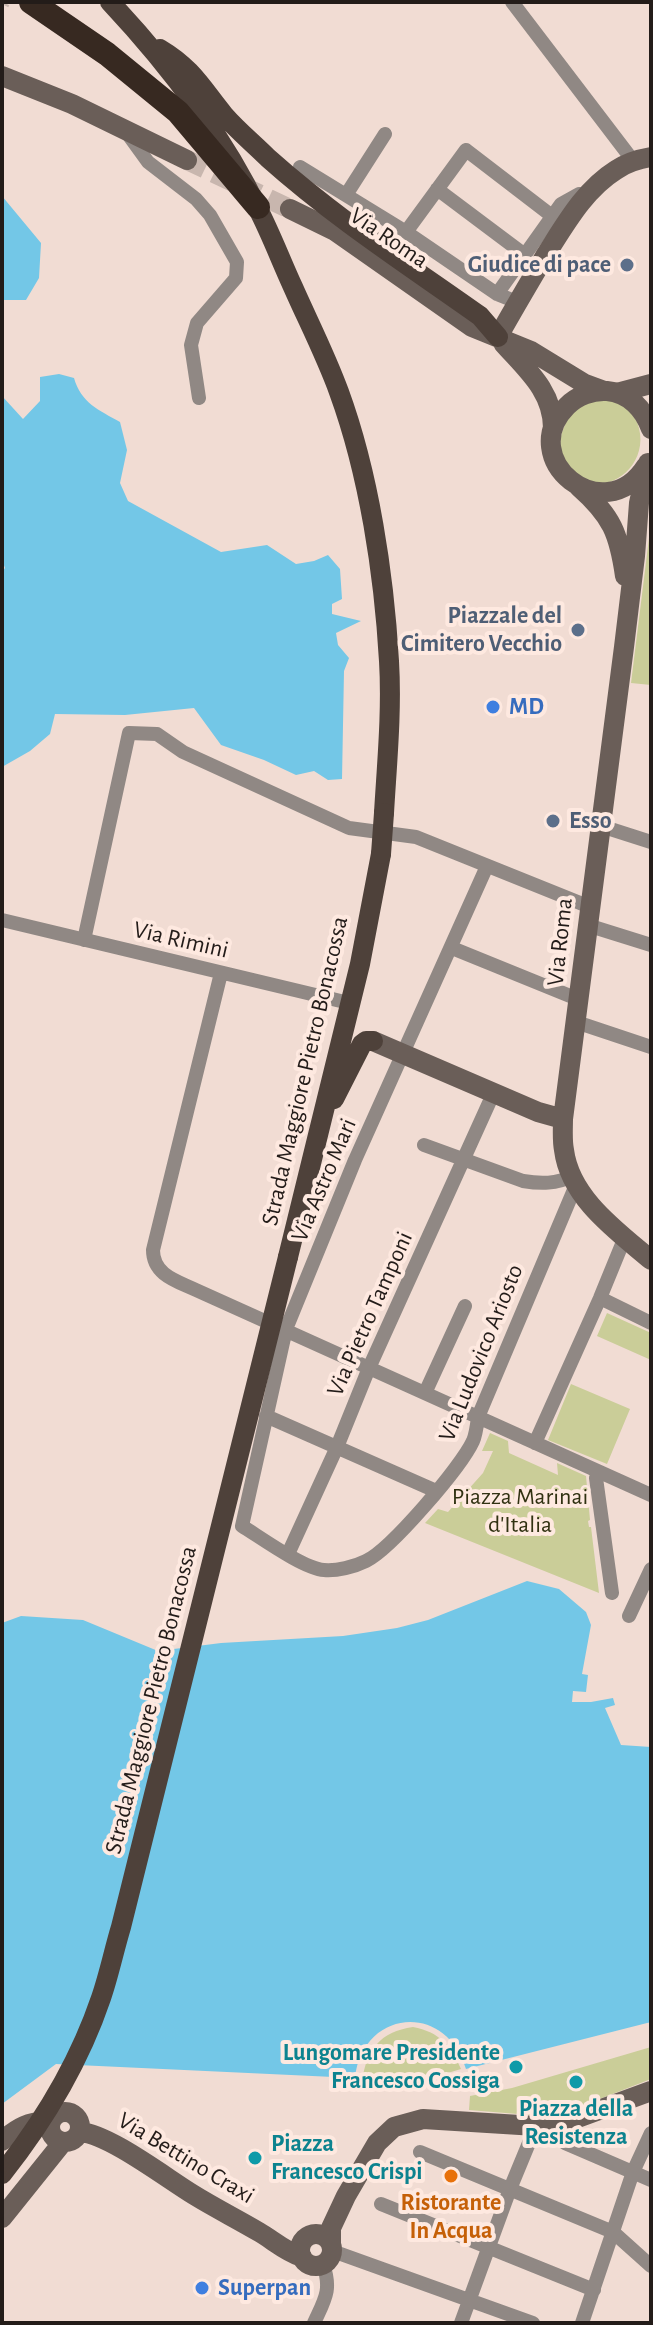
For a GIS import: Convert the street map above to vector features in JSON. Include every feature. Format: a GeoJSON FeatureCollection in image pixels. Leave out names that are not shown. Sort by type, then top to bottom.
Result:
{"type":"FeatureCollection","features":[{"type":"Feature","properties":{"kind":"highway"},"geometry":{"type":"LineString","coordinates":[[31,2],[107,54],[178,112],[258,207]]}},
{"type":"Feature","properties":{"kind":"main road","name":"Strada Maggiore Pietro Bonacossa"},"geometry":{"type":"LineString","coordinates":[[2,2174],[29,2140],[80,2050],[101,1998],[121,1927],[360,964],[381,854],[389,737],[389,662],[382,591],[372,523],[339,392],[258,207],[223,145],[147,41],[110,2]]}},
{"type":"Feature","properties":{"kind":"main road"},"geometry":{"type":"LineString","coordinates":[[147,41],[180,61],[225,115],[320,202],[480,316],[498,337],[572,214],[587,195],[616,170],[642,160]]}},
{"type":"Feature","properties":{"kind":"main road"},"geometry":{"type":"LineString","coordinates":[[2,76],[72,104],[187,160]]}},
{"type":"Feature","properties":{"kind":"main road","name":"Via Roma"},"geometry":{"type":"LineString","coordinates":[[290,209],[335,231],[472,327],[531,351],[585,384],[629,399],[640,408],[651,429]]}},
{"type":"Feature","properties":{"kind":"main road"},"geometry":{"type":"LineString","coordinates":[[480,316],[502,312],[517,302]]}},
{"type":"Feature","properties":{"kind":"main road","name":"Via Roma"},"geometry":{"type":"LineString","coordinates":[[498,337],[537,380],[548,397],[553,412],[553,455],[567,479],[594,500],[606,515],[620,543],[629,598]]}},
{"type":"Feature","properties":{"kind":"main road"},"geometry":{"type":"LineString","coordinates":[[553,428],[561,412],[572,401],[588,393],[651,384]]}},
{"type":"Feature","properties":{"kind":"main road"},"geometry":{"type":"LineString","coordinates":[[579,487],[605,492],[619,490],[641,474],[650,458]]}},
{"type":"Feature","properties":{"kind":"main road","name":"Via Roma"},"geometry":{"type":"LineString","coordinates":[[650,458],[639,503],[635,556],[563,1119],[564,1152],[575,1181],[590,1205],[651,1260]]}},
{"type":"Feature","properties":{"kind":"main road"},"geometry":{"type":"LineString","coordinates":[[319,1127],[366,1041],[403,1053],[538,1112],[563,1119]]}},
{"type":"Feature","properties":{"kind":"main road"},"geometry":{"type":"LineString","coordinates":[[307,2243],[312,2265],[329,2252],[336,2214],[377,2143],[394,2127],[423,2119],[558,2125],[649,2093]]}},
{"type":"Feature","properties":{"kind":"main road"},"geometry":{"type":"LineString","coordinates":[[2,2218],[71,2137],[79,2119],[67,2111],[57,2113],[50,2122],[53,2137],[71,2137]]}},
{"type":"Feature","properties":{"kind":"main road"},"geometry":{"type":"LineString","coordinates":[[2,2141],[23,2125],[35,2121],[50,2122]]}},
{"type":"Feature","properties":{"kind":"main road","name":"Via Bettino Craxi"},"geometry":{"type":"LineString","coordinates":[[71,2137],[92,2133],[293,2255],[307,2243]]}},
{"type":"Feature","properties":{"kind":"main road"},"geometry":{"type":"LineString","coordinates":[[307,2243],[336,2214]]}},
{"type":"Feature","properties":{"kind":"main road"},"geometry":{"type":"LineString","coordinates":[[307,2243],[324,2236],[329,2252]]}},
{"type":"Feature","properties":{"kind":"street"},"geometry":{"type":"LineString","coordinates":[[512,2],[642,160]]}},
{"type":"Feature","properties":{"kind":"street"},"geometry":{"type":"LineString","coordinates":[[124,130],[148,162],[196,199],[210,215],[237,262],[236,278],[197,323],[191,345],[199,398]]}},
{"type":"Feature","properties":{"kind":"street"},"geometry":{"type":"LineString","coordinates":[[346,195],[385,134]]}},
{"type":"Feature","properties":{"kind":"street"},"geometry":{"type":"LineString","coordinates":[[406,232],[466,150],[552,216]]}},
{"type":"Feature","properties":{"kind":"street"},"geometry":{"type":"LineString","coordinates":[[300,167],[406,232],[497,294],[517,302]]}},
{"type":"Feature","properties":{"kind":"street"},"geometry":{"type":"LineString","coordinates":[[437,189],[525,255]]}},
{"type":"Feature","properties":{"kind":"street"},"geometry":{"type":"LineString","coordinates":[[497,294],[561,204],[579,194],[587,195]]}},
{"type":"Feature","properties":{"kind":"street"},"geometry":{"type":"LineString","coordinates":[[84,940],[129,733],[157,734],[183,752],[349,828],[416,837],[487,866],[651,945]]}},
{"type":"Feature","properties":{"kind":"street"},"geometry":{"type":"LineString","coordinates":[[601,826],[651,842]]}},
{"type":"Feature","properties":{"kind":"street","name":"Via Astro Mari"},"geometry":{"type":"LineString","coordinates":[[242,1526],[286,1329],[349,1174],[487,866]]}},
{"type":"Feature","properties":{"kind":"street","name":"Via Rimini"},"geometry":{"type":"LineString","coordinates":[[2,920],[349,1003]]}},
{"type":"Feature","properties":{"kind":"street"},"geometry":{"type":"LineString","coordinates":[[452,948],[580,1000]]}},
{"type":"Feature","properties":{"kind":"street"},"geometry":{"type":"LineString","coordinates":[[221,973],[153,1250],[159,1270],[651,1495]]}},
{"type":"Feature","properties":{"kind":"street"},"geometry":{"type":"LineString","coordinates":[[576,1022],[651,1047]]}},
{"type":"Feature","properties":{"kind":"street","name":"Via Pietro Tamponi"},"geometry":{"type":"LineString","coordinates":[[288,1554],[494,1092]]}},
{"type":"Feature","properties":{"kind":"street"},"geometry":{"type":"LineString","coordinates":[[424,1145],[523,1181],[540,1184],[575,1181]]}},
{"type":"Feature","properties":{"kind":"street","name":"Via Ludovico Ariosto"},"geometry":{"type":"LineString","coordinates":[[242,1526],[320,1570],[340,1569],[365,1562],[384,1550],[436,1491],[473,1441],[478,1417],[575,1181]]}},
{"type":"Feature","properties":{"kind":"street"},"geometry":{"type":"LineString","coordinates":[[535,1443],[625,1237]]}},
{"type":"Feature","properties":{"kind":"street"},"geometry":{"type":"LineString","coordinates":[[600,1298],[651,1323]]}},
{"type":"Feature","properties":{"kind":"street"},"geometry":{"type":"LineString","coordinates":[[425,1393],[465,1306]]}},
{"type":"Feature","properties":{"kind":"street"},"geometry":{"type":"LineString","coordinates":[[266,1416],[436,1491]]}},
{"type":"Feature","properties":{"kind":"street"},"geometry":{"type":"LineString","coordinates":[[599,1472],[596,1478],[612,1593]]}},
{"type":"Feature","properties":{"kind":"street"},"geometry":{"type":"LineString","coordinates":[[629,1616],[651,1569]]}},
{"type":"Feature","properties":{"kind":"street"},"geometry":{"type":"LineString","coordinates":[[558,2125],[565,2143],[651,2180]]}},
{"type":"Feature","properties":{"kind":"street"},"geometry":{"type":"LineString","coordinates":[[461,2323],[536,2126]]}},
{"type":"Feature","properties":{"kind":"street"},"geometry":{"type":"LineString","coordinates":[[586,2321],[633,2172],[651,2133]]}},
{"type":"Feature","properties":{"kind":"street"},"geometry":{"type":"LineString","coordinates":[[420,2152],[613,2232],[651,2266]]}},
{"type":"Feature","properties":{"kind":"street"},"geometry":{"type":"LineString","coordinates":[[381,2204],[594,2290]]}},
{"type":"Feature","properties":{"kind":"street"},"geometry":{"type":"LineString","coordinates":[[314,2323],[328,2291],[329,2252],[533,2323]]}},
{"type":"Feature","properties":{"kind":"green space"},"geometry":{"type":"Polygon","coordinates":[[[603,398],[630,409],[637,422],[639,450],[634,463],[615,480],[592,483],[573,471],[563,457],[560,443],[563,428],[574,408],[603,398]]]}},
{"type":"Feature","properties":{"kind":"green space"},"geometry":{"type":"Polygon","coordinates":[[[651,538],[651,685],[631,683],[651,538]]]}},
{"type":"Feature","properties":{"kind":"green space"},"geometry":{"type":"Polygon","coordinates":[[[607,1313],[651,1333],[651,1360],[597,1336],[607,1313]]]}},
{"type":"Feature","properties":{"kind":"green space"},"geometry":{"type":"Polygon","coordinates":[[[571,1384],[630,1409],[607,1464],[548,1440],[571,1384]]]}},
{"type":"Feature","properties":{"kind":"green space","name":"Piazza Marinai d'Italia"},"geometry":{"type":"Polygon","coordinates":[[[490,1433],[508,1441],[509,1453],[558,1475],[557,1463],[586,1476],[588,1521],[599,1593],[425,1523],[438,1509],[448,1512],[483,1473],[493,1451],[482,1451],[490,1433]]]}},
{"type":"Feature","properties":{"kind":"green space"},"geometry":{"type":"Polygon","coordinates":[[[413,2027],[430,2032],[443,2041],[461,2069],[421,2081],[362,2081],[367,2060],[377,2044],[392,2033],[413,2027]]]}},
{"type":"Feature","properties":{"kind":"green space","name":"Piazza della Resistenza"},"geometry":{"type":"Polygon","coordinates":[[[651,2047],[651,2079],[561,2114],[542,2116],[469,2110],[470,2096],[512,2088],[651,2047]]]}},
{"type":"Feature","properties":{"kind":"water"},"geometry":{"type":"Polygon","coordinates":[[[2,196],[41,243],[39,278],[26,300],[2,300],[2,196]]]}},
{"type":"Feature","properties":{"kind":"water"},"geometry":{"type":"Polygon","coordinates":[[[59,374],[74,378],[86,400],[120,422],[127,450],[120,483],[128,501],[221,552],[267,545],[296,564],[328,555],[340,569],[342,599],[332,604],[332,614],[361,621],[336,633],[338,645],[349,658],[344,671],[342,779],[328,780],[314,771],[296,775],[221,745],[194,708],[125,715],[55,714],[50,734],[30,751],[2,767],[2,572],[5,568],[2,560],[2,396],[23,419],[40,401],[40,377],[59,374]]]}},
{"type":"Feature","properties":{"kind":"water"},"geometry":{"type":"Polygon","coordinates":[[[527,1581],[559,1589],[586,1612],[591,1625],[582,1674],[588,1675],[586,1692],[573,1691],[572,1702],[613,1698],[615,1705],[605,1708],[621,1745],[651,1747],[651,2022],[466,2069],[455,2047],[441,2032],[423,2024],[405,2022],[388,2027],[372,2038],[361,2055],[355,2078],[56,2064],[2,2104],[2,1623],[21,1616],[83,1620],[158,1651],[221,1643],[343,1636],[397,1628],[428,1620],[527,1581]]]}},
{"type":"Feature","properties":{"kind":"tunnel"},"geometry":{"type":"LineString","coordinates":[[187,160],[290,209]]}},
{"type":"Feature","properties":{"kind":"place","name":"Giudice di pace"},"geometry":{"type":"Point","coordinates":[627,265]}},
{"type":"Feature","properties":{"kind":"place","name":"Piazzale del Cimitero Vecchio"},"geometry":{"type":"Point","coordinates":[578,630]}},
{"type":"Feature","properties":{"kind":"place","name":"MD"},"geometry":{"type":"Point","coordinates":[493,707]}},
{"type":"Feature","properties":{"kind":"place","name":"Esso"},"geometry":{"type":"Point","coordinates":[553,821]}},
{"type":"Feature","properties":{"kind":"place","name":"Lungomare Presidente Francesco Cossiga"},"geometry":{"type":"Point","coordinates":[516,2067]}},
{"type":"Feature","properties":{"kind":"place","name":"Piazza della Resistenza"},"geometry":{"type":"Point","coordinates":[576,2082]}},
{"type":"Feature","properties":{"kind":"place","name":"Piazza Francesco Crispi"},"geometry":{"type":"Point","coordinates":[255,2158]}},
{"type":"Feature","properties":{"kind":"place","name":"Ristorante In Acqua"},"geometry":{"type":"Point","coordinates":[451,2176]}},
{"type":"Feature","properties":{"kind":"place","name":"Superpan"},"geometry":{"type":"Point","coordinates":[202,2288]}}]}
